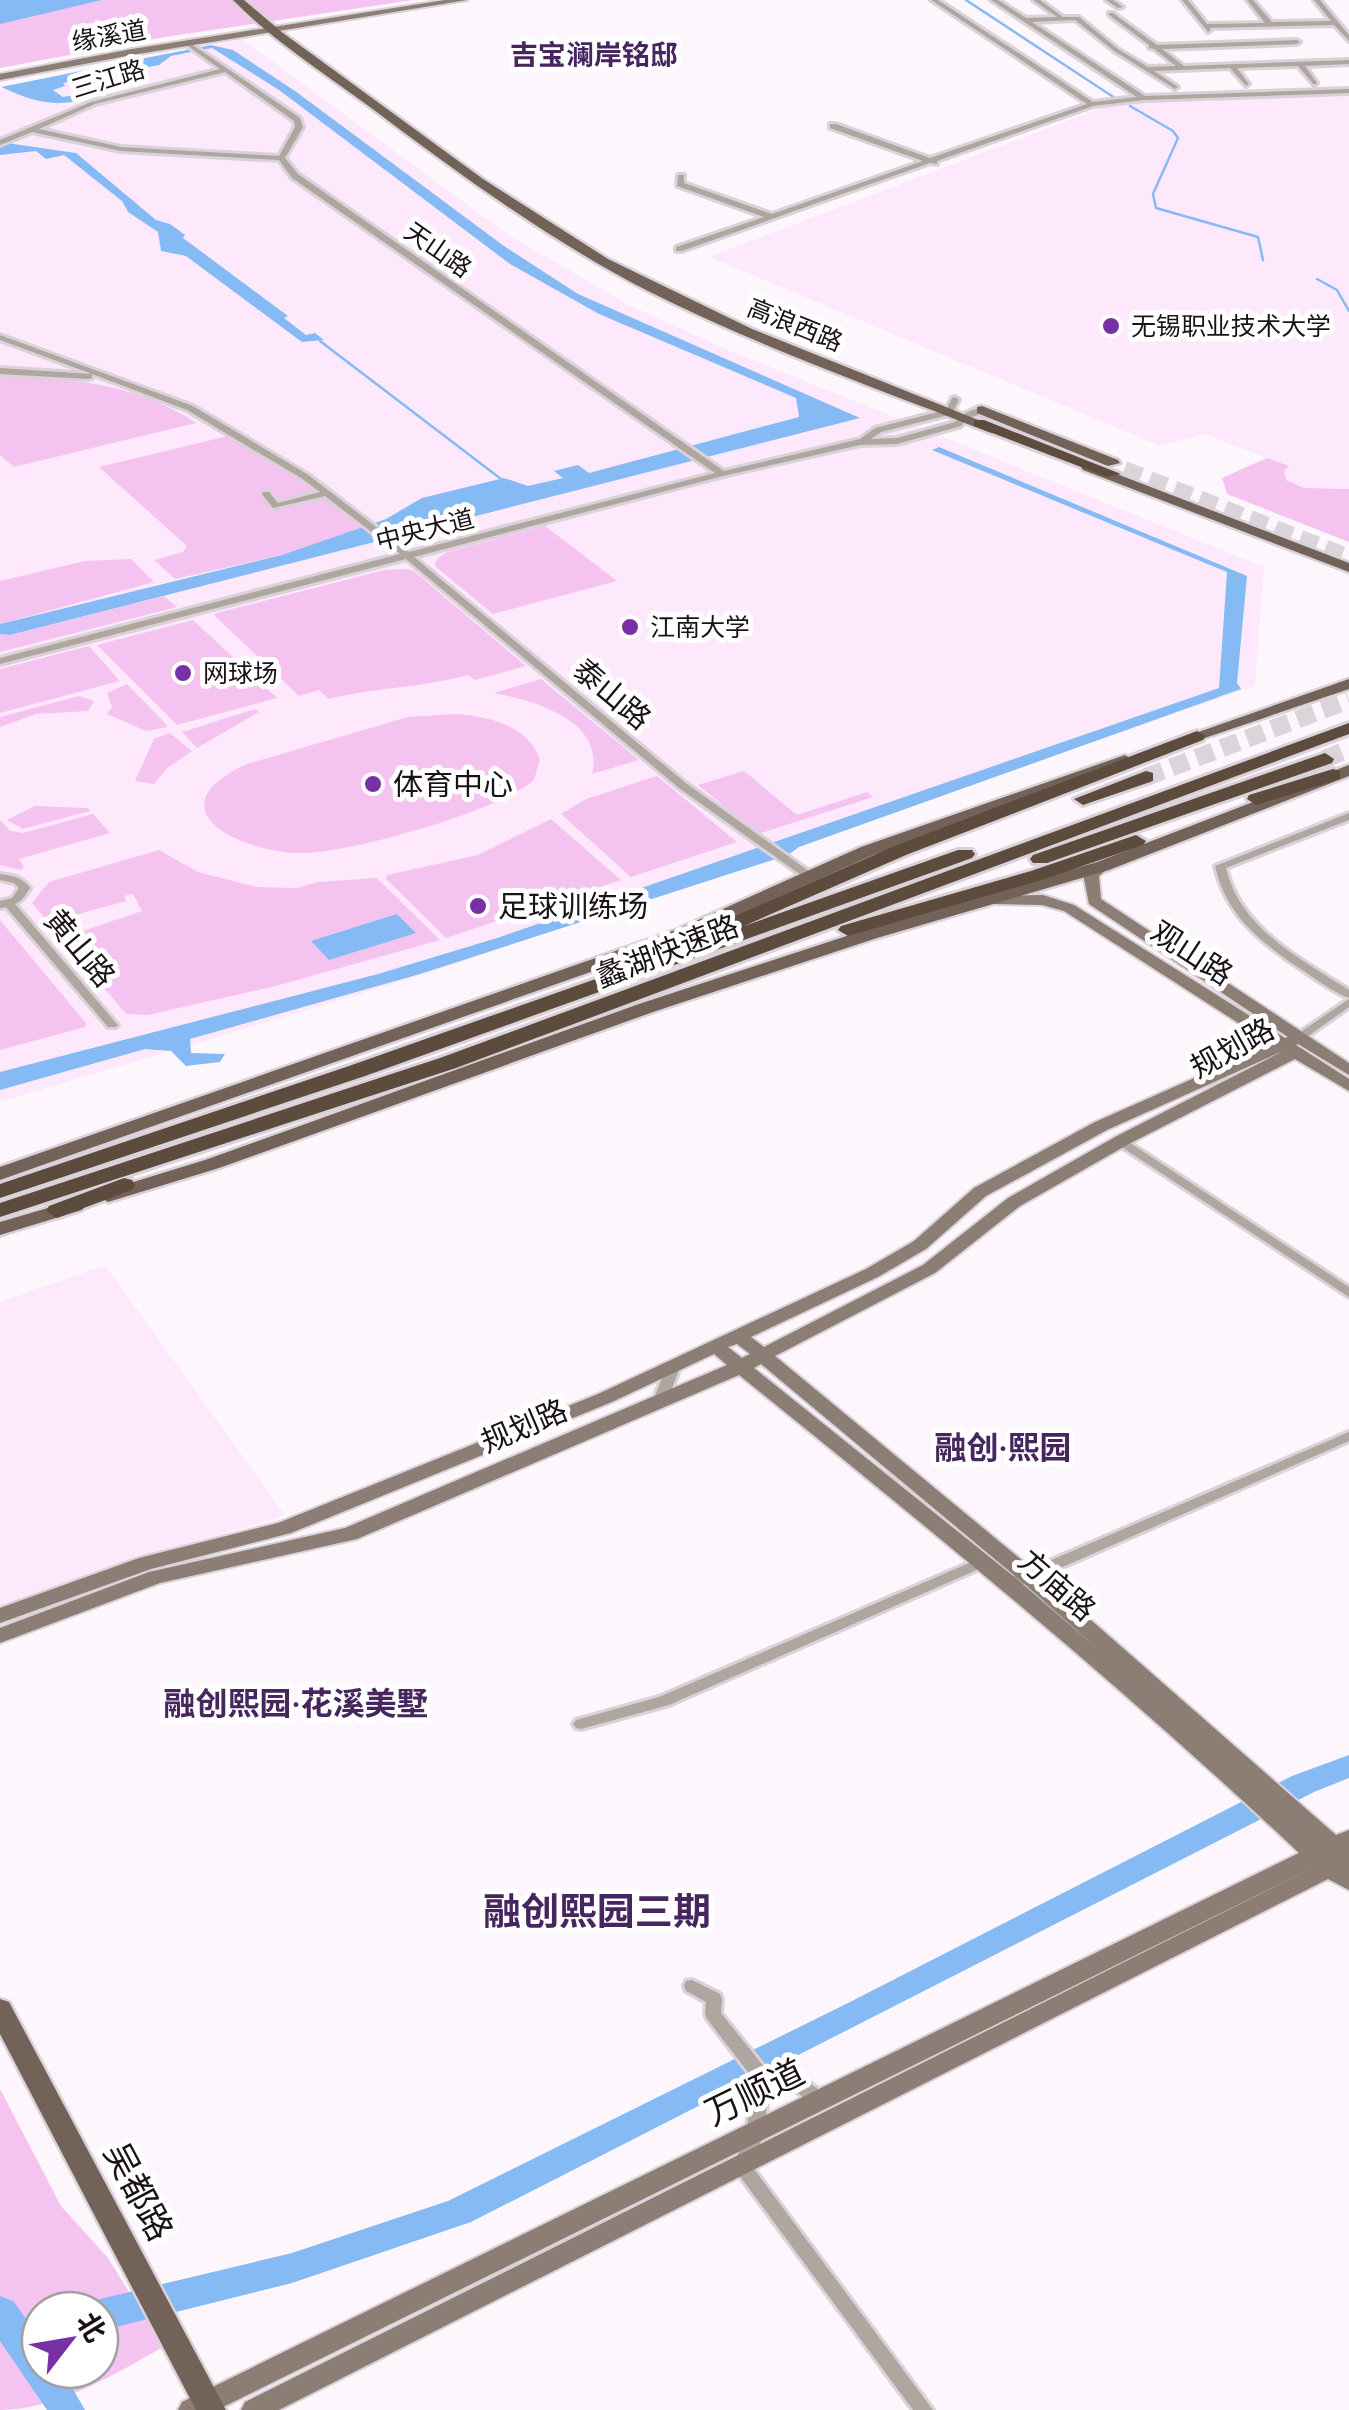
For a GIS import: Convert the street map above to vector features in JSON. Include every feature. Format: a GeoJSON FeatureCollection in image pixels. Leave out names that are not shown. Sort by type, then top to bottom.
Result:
{"type":"FeatureCollection","features":[{"type":"Feature","properties":{"kind":"highway"},"geometry":{"type":"LineString","coordinates":[[966,412],[1118,472],[1018,426]]}},
{"type":"Feature","properties":{"kind":"highway","name":"蠡湖快速路"},"geometry":{"type":"LineString","coordinates":[[0,1210],[448,1063],[601,1008],[1349,715]]}},
{"type":"Feature","properties":{"kind":"highway","name":"蠡湖快速路"},"geometry":{"type":"LineString","coordinates":[[0,1191],[357,1071],[1243,759],[1349,728]]}},
{"type":"Feature","properties":{"kind":"highway"},"geometry":{"type":"LineString","coordinates":[[707,936],[871,859],[1065,790],[1197,736]]}},
{"type":"Feature","properties":{"kind":"highway"},"geometry":{"type":"LineString","coordinates":[[601,1008],[1336,768]]}},
{"type":"Feature","properties":{"kind":"highway"},"geometry":{"type":"LineString","coordinates":[[392,1057],[466,1024],[888,867],[1146,777]]}},
{"type":"Feature","properties":{"kind":"highway"},"geometry":{"type":"LineString","coordinates":[[57,1211],[448,1063]]}},
{"type":"Feature","properties":{"kind":"highway"},"geometry":{"type":"LineString","coordinates":[[33,1164],[357,1071]]}},
{"type":"Feature","properties":{"kind":"main road"},"geometry":{"type":"LineString","coordinates":[[238,0],[400,105]]}},
{"type":"Feature","properties":{"kind":"main road"},"geometry":{"type":"LineString","coordinates":[[252,0],[276,23]]}},
{"type":"Feature","properties":{"kind":"main road","name":"高浪西路"},"geometry":{"type":"LineString","coordinates":[[276,23],[548,227],[607,264],[734,325],[966,412],[1018,426],[1349,553]]}},
{"type":"Feature","properties":{"kind":"main road","name":"高浪西路"},"geometry":{"type":"LineString","coordinates":[[528,196],[576,230],[656,276],[966,412],[1349,569]]}},
{"type":"Feature","properties":{"kind":"main road"},"geometry":{"type":"LineString","coordinates":[[1288,705],[1314,684],[1349,672]]}},
{"type":"Feature","properties":{"kind":"main road"},"geometry":{"type":"LineString","coordinates":[[0,1174],[684,933],[890,842],[1349,684]]}},
{"type":"Feature","properties":{"kind":"main road"},"geometry":{"type":"LineString","coordinates":[[0,1229],[212,1164],[646,1008],[871,934],[1103,866],[1336,768]]}},
{"type":"Feature","properties":{"kind":"main road","name":"吴都路"},"geometry":{"type":"LineString","coordinates":[[0,2008],[167,2327],[203,2408]]}},
{"type":"Feature","properties":{"kind":"street","name":"缘溪道"},"geometry":{"type":"LineString","coordinates":[[0,75],[113,49],[430,0]]}},
{"type":"Feature","properties":{"kind":"street","name":"缘溪道"},"geometry":{"type":"LineString","coordinates":[[0,75],[189,44],[276,23],[462,0]]}},
{"type":"Feature","properties":{"kind":"street"},"geometry":{"type":"LineString","coordinates":[[934,0],[1092,104]]}},
{"type":"Feature","properties":{"kind":"street"},"geometry":{"type":"LineString","coordinates":[[994,0],[1144,98]]}},
{"type":"Feature","properties":{"kind":"street"},"geometry":{"type":"LineString","coordinates":[[1036,0],[1060,16]]}},
{"type":"Feature","properties":{"kind":"street"},"geometry":{"type":"LineString","coordinates":[[1109,0],[1120,6]]}},
{"type":"Feature","properties":{"kind":"street"},"geometry":{"type":"LineString","coordinates":[[1185,0],[1219,44]]}},
{"type":"Feature","properties":{"kind":"street"},"geometry":{"type":"LineString","coordinates":[[1250,0],[1286,42]]}},
{"type":"Feature","properties":{"kind":"street"},"geometry":{"type":"LineString","coordinates":[[1317,0],[1349,39]]}},
{"type":"Feature","properties":{"kind":"street"},"geometry":{"type":"LineString","coordinates":[[1110,14],[1184,68]]}},
{"type":"Feature","properties":{"kind":"street"},"geometry":{"type":"LineString","coordinates":[[1024,20],[1077,18],[1175,87]]}},
{"type":"Feature","properties":{"kind":"street"},"geometry":{"type":"LineString","coordinates":[[1205,26],[1336,23]]}},
{"type":"Feature","properties":{"kind":"street"},"geometry":{"type":"LineString","coordinates":[[1152,47],[1297,42]]}},
{"type":"Feature","properties":{"kind":"street"},"geometry":{"type":"LineString","coordinates":[[1276,43],[1314,83]]}},
{"type":"Feature","properties":{"kind":"street"},"geometry":{"type":"LineString","coordinates":[[28,129],[121,148],[280,158],[299,127],[297,120],[189,44]]}},
{"type":"Feature","properties":{"kind":"street"},"geometry":{"type":"LineString","coordinates":[[1238,44],[1256,66]]}},
{"type":"Feature","properties":{"kind":"street"},"geometry":{"type":"LineString","coordinates":[[1148,70],[1349,62]]}},
{"type":"Feature","properties":{"kind":"street"},"geometry":{"type":"LineString","coordinates":[[1232,66],[1246,84]]}},
{"type":"Feature","properties":{"kind":"street","name":"三江路"},"geometry":{"type":"LineString","coordinates":[[3,142],[122,94],[226,70]]}},
{"type":"Feature","properties":{"kind":"street"},"geometry":{"type":"LineString","coordinates":[[678,249],[1092,104],[1144,98],[1349,91]]}},
{"type":"Feature","properties":{"kind":"street"},"geometry":{"type":"LineString","coordinates":[[833,126],[934,162]]}},
{"type":"Feature","properties":{"kind":"street","name":"天山路"},"geometry":{"type":"LineString","coordinates":[[280,158],[295,176],[722,474]]}},
{"type":"Feature","properties":{"kind":"street"},"geometry":{"type":"LineString","coordinates":[[681,177],[680,184],[771,216]]}},
{"type":"Feature","properties":{"kind":"street"},"geometry":{"type":"LineString","coordinates":[[0,337],[190,408],[328,493]]}},
{"type":"Feature","properties":{"kind":"street"},"geometry":{"type":"LineString","coordinates":[[0,371],[111,378]]}},
{"type":"Feature","properties":{"kind":"street"},"geometry":{"type":"LineString","coordinates":[[860,442],[897,440],[958,424],[966,412]]}},
{"type":"Feature","properties":{"kind":"street"},"geometry":{"type":"LineString","coordinates":[[860,442],[878,430],[966,412]]}},
{"type":"Feature","properties":{"kind":"street","name":"中央大道"},"geometry":{"type":"LineString","coordinates":[[0,661],[722,474],[860,442]]}},
{"type":"Feature","properties":{"kind":"street"},"geometry":{"type":"LineString","coordinates":[[266,494],[276,506],[328,493]]}},
{"type":"Feature","properties":{"kind":"street","name":"泰山路"},"geometry":{"type":"LineString","coordinates":[[328,493],[684,786],[808,876]]}},
{"type":"Feature","properties":{"kind":"street"},"geometry":{"type":"LineString","coordinates":[[1292,1044],[1349,999],[1270,943],[1221,886],[1220,866],[1349,816]]}},
{"type":"Feature","properties":{"kind":"street","name":"观山路"},"geometry":{"type":"LineString","coordinates":[[1103,866],[1090,874],[1094,901],[1349,1086]]}},
{"type":"Feature","properties":{"kind":"street","name":"黄山路"},"geometry":{"type":"LineString","coordinates":[[0,877],[18,880],[25,888],[22,896],[4,904],[112,1026]]}},
{"type":"Feature","properties":{"kind":"street","name":"观山路"},"geometry":{"type":"LineString","coordinates":[[994,899],[1044,900],[1069,908],[1292,1044],[1349,1070]]}},
{"type":"Feature","properties":{"kind":"street","name":"规划路"},"geometry":{"type":"LineString","coordinates":[[0,1636],[156,1577],[350,1534],[740,1367],[929,1270],[1014,1202],[1292,1044]]}},
{"type":"Feature","properties":{"kind":"street","name":"规划路"},"geometry":{"type":"LineString","coordinates":[[0,1616],[146,1564],[284,1528],[605,1398],[872,1273],[920,1245],[980,1192],[1101,1126],[1292,1044]]}},
{"type":"Feature","properties":{"kind":"street"},"geometry":{"type":"LineString","coordinates":[[1121,1141],[1349,1293]]}},
{"type":"Feature","properties":{"kind":"street","name":"方庙路"},"geometry":{"type":"LineString","coordinates":[[738,1335],[1339,1858]]}},
{"type":"Feature","properties":{"kind":"street","name":"方庙路"},"geometry":{"type":"LineString","coordinates":[[715,1346],[983,1562],[1019,1580]]}},
{"type":"Feature","properties":{"kind":"street"},"geometry":{"type":"LineString","coordinates":[[660,1401],[674,1366]]}},
{"type":"Feature","properties":{"kind":"street"},"geometry":{"type":"LineString","coordinates":[[1019,1580],[1349,1436]]}},
{"type":"Feature","properties":{"kind":"street"},"geometry":{"type":"LineString","coordinates":[[581,1724],[664,1701],[983,1562]]}},
{"type":"Feature","properties":{"kind":"street","name":"万顺道"},"geometry":{"type":"LineString","coordinates":[[203,2408],[820,2100],[1339,1858]]}},
{"type":"Feature","properties":{"kind":"street","name":"万顺道"},"geometry":{"type":"LineString","coordinates":[[254,2410],[742,2166],[1339,1858]]}},
{"type":"Feature","properties":{"kind":"street"},"geometry":{"type":"LineString","coordinates":[[692,1986],[714,1998],[714,2014],[760,2074],[756,2132],[742,2166],[924,2410]]}},
{"type":"Feature","properties":{"kind":"street"},"geometry":{"type":"LineString","coordinates":[[760,2074],[794,2081],[820,2100]]}},
{"type":"Feature","properties":{"kind":"shaded area"},"geometry":{"type":"Polygon","coordinates":[[[0,0],[413,0],[165,37],[0,68],[0,0]]]}},
{"type":"Feature","properties":{"kind":"shaded area","name":"江南大学"},"geometry":{"type":"Polygon","coordinates":[[[243,40],[510,236],[629,305],[719,346],[1264,567],[1255,686],[420,976],[0,1102],[0,89],[116,62],[243,40]]]}},
{"type":"Feature","properties":{"kind":"shaded area","name":"无锡职业技术大学"},"geometry":{"type":"Polygon","coordinates":[[[1349,96],[1349,489],[1303,488],[1286,480],[1284,471],[1288,466],[1204,434],[1160,446],[709,257],[1114,103],[1349,96]]]}},
{"type":"Feature","properties":{"kind":"shaded area"},"geometry":{"type":"Polygon","coordinates":[[[0,377],[102,385],[151,400],[196,423],[14,467],[0,455],[0,377]]]}},
{"type":"Feature","properties":{"kind":"shaded area"},"geometry":{"type":"Polygon","coordinates":[[[232,435],[369,525],[282,555],[175,579],[154,560],[183,552],[187,546],[99,467],[232,435]]]}},
{"type":"Feature","properties":{"kind":"shaded area"},"geometry":{"type":"Polygon","coordinates":[[[1267,458],[1289,466],[1284,471],[1286,480],[1304,488],[1349,489],[1349,542],[1227,494],[1222,478],[1267,458]]]}},
{"type":"Feature","properties":{"kind":"shaded area"},"geometry":{"type":"Polygon","coordinates":[[[545,526],[617,581],[493,614],[435,566],[436,560],[447,552],[545,526]]]}},
{"type":"Feature","properties":{"kind":"shaded area"},"geometry":{"type":"Polygon","coordinates":[[[131,559],[154,582],[0,624],[0,581],[85,561],[131,559]]]}},
{"type":"Feature","properties":{"kind":"shaded area"},"geometry":{"type":"Polygon","coordinates":[[[385,570],[414,571],[526,666],[475,680],[468,675],[329,699],[319,690],[299,696],[213,614],[385,570]]]}},
{"type":"Feature","properties":{"kind":"shaded area"},"geometry":{"type":"Polygon","coordinates":[[[164,596],[177,607],[0,652],[0,634],[11,635],[164,596]]]}},
{"type":"Feature","properties":{"kind":"shaded area","name":"网球场"},"geometry":{"type":"Polygon","coordinates":[[[193,620],[277,698],[177,725],[97,645],[193,620]]]}},
{"type":"Feature","properties":{"kind":"shaded area","name":"网球场"},"geometry":{"type":"Polygon","coordinates":[[[89,646],[120,681],[0,713],[0,669],[89,646]]]}},
{"type":"Feature","properties":{"kind":"shaded area"},"geometry":{"type":"Polygon","coordinates":[[[541,679],[639,760],[592,774],[593,755],[588,740],[577,727],[546,708],[494,693],[541,679]]]}},
{"type":"Feature","properties":{"kind":"shaded area"},"geometry":{"type":"Polygon","coordinates":[[[127,684],[167,727],[146,731],[107,714],[112,707],[107,693],[127,684]]]}},
{"type":"Feature","properties":{"kind":"shaded area"},"geometry":{"type":"Polygon","coordinates":[[[79,696],[94,701],[88,711],[36,714],[0,727],[0,717],[79,696]]]}},
{"type":"Feature","properties":{"kind":"shaded area"},"geometry":{"type":"Polygon","coordinates":[[[255,709],[259,712],[197,748],[182,732],[255,709]]]}},
{"type":"Feature","properties":{"kind":"shaded area","name":"体育中心"},"geometry":{"type":"Polygon","coordinates":[[[455,714],[493,720],[526,738],[540,760],[534,780],[489,805],[457,817],[385,839],[322,851],[277,851],[253,845],[215,825],[205,812],[206,797],[219,781],[247,764],[408,717],[455,714]]]}},
{"type":"Feature","properties":{"kind":"shaded area"},"geometry":{"type":"Polygon","coordinates":[[[170,733],[192,751],[167,768],[154,784],[135,781],[154,739],[170,733]]]}},
{"type":"Feature","properties":{"kind":"shaded area"},"geometry":{"type":"Polygon","coordinates":[[[744,771],[797,815],[867,792],[873,797],[758,834],[698,785],[744,771]]]}},
{"type":"Feature","properties":{"kind":"shaded area"},"geometry":{"type":"Polygon","coordinates":[[[657,776],[737,842],[631,877],[561,814],[586,799],[657,776]]]}},
{"type":"Feature","properties":{"kind":"shaded area"},"geometry":{"type":"Polygon","coordinates":[[[35,806],[90,811],[23,829],[7,820],[35,806]]]}},
{"type":"Feature","properties":{"kind":"shaded area"},"geometry":{"type":"Polygon","coordinates":[[[93,814],[110,833],[19,859],[24,867],[21,870],[0,865],[0,820],[10,831],[23,833],[93,814]]]}},
{"type":"Feature","properties":{"kind":"shaded area","name":"足球训练场"},"geometry":{"type":"Polygon","coordinates":[[[551,819],[621,880],[446,938],[386,879],[387,875],[478,855],[551,819]]]}},
{"type":"Feature","properties":{"kind":"shaded area"},"geometry":{"type":"Polygon","coordinates":[[[159,850],[198,872],[257,887],[297,888],[318,882],[377,878],[440,940],[272,987],[148,1015],[126,1014],[62,938],[142,911],[133,894],[124,896],[126,901],[57,920],[63,928],[57,932],[32,903],[49,882],[159,850]]]}},
{"type":"Feature","properties":{"kind":"shaded area"},"geometry":{"type":"Polygon","coordinates":[[[0,920],[86,1023],[85,1027],[0,1050],[0,920]]]}},
{"type":"Feature","properties":{"kind":"shaded area"},"geometry":{"type":"Polygon","coordinates":[[[105,1265],[285,1515],[125,1566],[0,1612],[0,1302],[105,1265]]]}},
{"type":"Feature","properties":{"kind":"shaded area"},"geometry":{"type":"Polygon","coordinates":[[[0,2089],[61,2206],[108,2258],[163,2347],[120,2371],[120,2290],[20,2290],[20,2390],[80,2390],[21,2408],[0,2410],[0,2089]]]}},
{"type":"Feature","properties":{"kind":"water"},"geometry":{"type":"Polygon","coordinates":[[[0,0],[102,0],[0,24],[0,0]]]}},
{"type":"Feature","properties":{"kind":"water"},"geometry":{"type":"Polygon","coordinates":[[[211,45],[233,50],[295,91],[504,246],[578,294],[860,418],[10,635],[0,634],[0,624],[282,555],[386,519],[422,498],[504,478],[528,486],[563,478],[554,471],[578,465],[589,473],[799,417],[796,398],[599,314],[510,264],[279,90],[212,48],[171,56],[159,65],[63,83],[65,86],[53,90],[63,97],[106,89],[112,92],[68,103],[31,99],[1,87],[211,45]]]}},
{"type":"Feature","properties":{"kind":"water"},"geometry":{"type":"Polygon","coordinates":[[[0,142],[76,153],[156,220],[170,224],[185,235],[183,238],[288,316],[284,318],[306,335],[315,333],[324,340],[302,342],[186,256],[161,251],[158,232],[128,212],[122,201],[64,155],[46,159],[36,151],[0,155],[0,142]]]}},
{"type":"Feature","properties":{"kind":"water"},"geometry":{"type":"Polygon","coordinates":[[[939,447],[1247,576],[1237,683],[1241,689],[799,847],[788,855],[420,974],[190,1039],[191,1053],[225,1054],[220,1062],[186,1066],[171,1051],[145,1049],[0,1090],[0,1072],[378,974],[497,938],[1219,688],[1227,572],[932,450],[939,447]]]}},
{"type":"Feature","properties":{"kind":"water"},"geometry":{"type":"Polygon","coordinates":[[[397,914],[416,933],[329,960],[311,941],[397,914]]]}},
{"type":"Feature","properties":{"kind":"waterway"},"geometry":{"type":"LineString","coordinates":[[966,0],[1115,98]]}},
{"type":"Feature","properties":{"kind":"waterway"},"geometry":{"type":"LineString","coordinates":[[1130,106],[1173,131],[1178,138],[1153,194],[1156,208],[1258,237],[1263,260]]}},
{"type":"Feature","properties":{"kind":"waterway"},"geometry":{"type":"LineString","coordinates":[[1317,279],[1337,290],[1349,311]]}},
{"type":"Feature","properties":{"kind":"waterway"},"geometry":{"type":"LineString","coordinates":[[320,341],[501,479]]}},
{"type":"Feature","properties":{"kind":"waterway"},"geometry":{"type":"LineString","coordinates":[[120,2310],[292,2268],[459,2212],[1303,1784],[1349,1766]]}},
{"type":"Feature","properties":{"kind":"waterway"},"geometry":{"type":"LineString","coordinates":[[0,2312],[20,2340]]}},
{"type":"Feature","properties":{"kind":"waterway"},"geometry":{"type":"LineString","coordinates":[[54,2390],[67,2410]]}},
{"type":"Feature","properties":{"kind":"tunnel"},"geometry":{"type":"LineString","coordinates":[[1124,470],[1349,558]]}},
{"type":"Feature","properties":{"kind":"tunnel"},"geometry":{"type":"LineString","coordinates":[[1146,777],[1349,700]]}},
{"type":"Feature","properties":{"kind":"tunnel"},"geometry":{"type":"LineString","coordinates":[[1325,759],[1349,749]]}},
{"type":"Feature","properties":{"kind":"place","name":"无锡职业技术大学"},"geometry":{"type":"Point","coordinates":[1111,326]}},
{"type":"Feature","properties":{"kind":"place","name":"江南大学"},"geometry":{"type":"Point","coordinates":[630,627]}},
{"type":"Feature","properties":{"kind":"place","name":"网球场"},"geometry":{"type":"Point","coordinates":[183,673]}},
{"type":"Feature","properties":{"kind":"place","name":"体育中心"},"geometry":{"type":"Point","coordinates":[373,784]}},
{"type":"Feature","properties":{"kind":"place","name":"足球训练场"},"geometry":{"type":"Point","coordinates":[478,906]}},
{"type":"Feature","properties":{"kind":"district","name":"吉宝澜岸铭邸"},"geometry":{"type":"Point","coordinates":[594,55]}},
{"type":"Feature","properties":{"kind":"district","name":"融创·熙园"},"geometry":{"type":"Point","coordinates":[1003,1448]}},
{"type":"Feature","properties":{"kind":"district","name":"融创熙园·花溪美墅"},"geometry":{"type":"Point","coordinates":[296,1704]}},
{"type":"Feature","properties":{"kind":"district","name":"融创熙园三期"},"geometry":{"type":"Point","coordinates":[597,1912]}}]}
